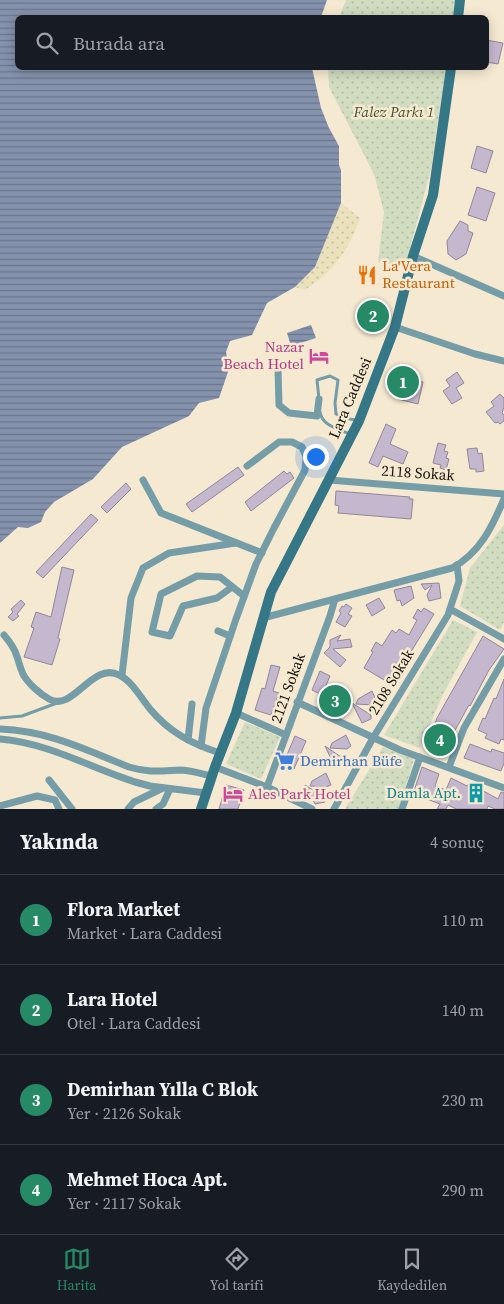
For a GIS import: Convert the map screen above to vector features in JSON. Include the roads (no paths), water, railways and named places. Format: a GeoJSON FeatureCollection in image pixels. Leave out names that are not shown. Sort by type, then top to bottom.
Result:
{"type":"FeatureCollection","features":[{"type":"Feature","properties":{"kind":"street"},"geometry":{"type":"LineString","coordinates":[[458,15],[460,0]]}},
{"type":"Feature","properties":{"kind":"street","name":"Lara Caddesi"},"geometry":{"type":"LineString","coordinates":[[201,809],[213,771],[236,713],[271,592],[359,421],[395,327],[413,256],[433,195],[451,70]]}},
{"type":"Feature","properties":{"kind":"street"},"geometry":{"type":"LineString","coordinates":[[413,256],[504,296]]}},
{"type":"Feature","properties":{"kind":"street"},"geometry":{"type":"LineString","coordinates":[[395,327],[475,354],[504,361]]}},
{"type":"Feature","properties":{"kind":"street"},"geometry":{"type":"LineString","coordinates":[[278,370],[279,405],[289,413],[317,416],[319,399]]}},
{"type":"Feature","properties":{"kind":"street"},"geometry":{"type":"LineString","coordinates":[[201,746],[206,708],[244,596],[262,553],[305,470],[306,457],[302,448],[292,442],[279,442],[247,466]]}},
{"type":"Feature","properties":{"kind":"street"},"geometry":{"type":"LineString","coordinates":[[143,480],[161,513],[262,553]]}},
{"type":"Feature","properties":{"kind":"street","name":"2118 Sokak"},"geometry":{"type":"LineString","coordinates":[[329,480],[504,494]]}},
{"type":"Feature","properties":{"kind":"street"},"geometry":{"type":"LineString","coordinates":[[263,618],[452,568],[463,562],[492,528],[504,499]]}},
{"type":"Feature","properties":{"kind":"street"},"geometry":{"type":"LineString","coordinates":[[122,676],[131,598],[143,568],[169,553],[236,543]]}},
{"type":"Feature","properties":{"kind":"street","name":"2108 Sokak"},"geometry":{"type":"LineString","coordinates":[[334,809],[373,738],[450,609],[459,582],[457,565]]}},
{"type":"Feature","properties":{"kind":"street"},"geometry":{"type":"LineString","coordinates":[[232,587],[217,598],[183,606],[170,636],[152,632],[161,594],[196,576],[220,577],[244,596]]}},
{"type":"Feature","properties":{"kind":"street","name":"2121 Sokak"},"geometry":{"type":"LineString","coordinates":[[267,787],[330,616],[334,599]]}},
{"type":"Feature","properties":{"kind":"street"},"geometry":{"type":"LineString","coordinates":[[450,609],[504,639]]}},
{"type":"Feature","properties":{"kind":"street"},"geometry":{"type":"LineString","coordinates":[[218,632],[230,636]]}},
{"type":"Feature","properties":{"kind":"street"},"geometry":{"type":"LineString","coordinates":[[4,635],[12,646],[24,677],[51,700],[60,702],[95,677],[105,672],[113,672],[122,676],[168,728],[188,740],[220,753]]}},
{"type":"Feature","properties":{"kind":"street"},"geometry":{"type":"LineString","coordinates":[[448,767],[464,728],[504,659]]}},
{"type":"Feature","properties":{"kind":"street"},"geometry":{"type":"LineString","coordinates":[[298,702],[373,738],[504,788]]}},
{"type":"Feature","properties":{"kind":"street"},"geometry":{"type":"LineString","coordinates":[[188,740],[192,704]]}},
{"type":"Feature","properties":{"kind":"street"},"geometry":{"type":"LineString","coordinates":[[236,713],[286,735]]}},
{"type":"Feature","properties":{"kind":"street"},"geometry":{"type":"LineString","coordinates":[[0,729],[22,730],[42,734],[129,768],[144,771],[213,771],[267,787],[312,809]]}},
{"type":"Feature","properties":{"kind":"street"},"geometry":{"type":"LineString","coordinates":[[0,739],[28,742],[46,747],[134,782],[167,789],[206,793]]}},
{"type":"Feature","properties":{"kind":"street"},"geometry":{"type":"LineString","coordinates":[[402,809],[420,757]]}},
{"type":"Feature","properties":{"kind":"street"},"geometry":{"type":"LineString","coordinates":[[49,780],[72,809]]}},
{"type":"Feature","properties":{"kind":"street"},"geometry":{"type":"LineString","coordinates":[[128,809],[134,802],[167,789]]}},
{"type":"Feature","properties":{"kind":"street"},"geometry":{"type":"LineString","coordinates":[[156,809],[163,804],[167,789]]}},
{"type":"Feature","properties":{"kind":"street"},"geometry":{"type":"LineString","coordinates":[[0,806],[37,796],[55,800],[59,809]]}},
{"type":"Feature","properties":{"kind":"lane"},"geometry":{"type":"LineString","coordinates":[[352,434],[330,426],[321,417],[317,380],[330,376],[338,380],[335,403],[336,414],[343,418],[359,421]]}},
{"type":"Feature","properties":{"kind":"lane"},"geometry":{"type":"LineString","coordinates":[[0,718],[22,716],[60,702]]}},
{"type":"Feature","properties":{"kind":"water"},"geometry":{"type":"Polygon","coordinates":[[[0,0],[327,0],[322,15],[15,15],[15,70],[312,70],[321,108],[339,146],[341,203],[315,267],[295,287],[267,303],[252,335],[230,341],[226,352],[229,369],[219,398],[199,403],[189,416],[122,447],[93,479],[54,502],[45,512],[41,522],[28,528],[18,527],[0,543],[0,0]]]}},
{"type":"Feature","properties":{"kind":"water"},"geometry":{"type":"Polygon","coordinates":[[[311,325],[316,338],[291,346],[287,333],[311,325]]]}},
{"type":"Feature","properties":{"kind":"place","name":"La'Vera Restaurant"},"geometry":{"type":"Point","coordinates":[367,275]}},
{"type":"Feature","properties":{"kind":"place","name":"Lara Hotel"},"geometry":{"type":"Point","coordinates":[373,316]}},
{"type":"Feature","properties":{"kind":"place","name":"Nazar Beach Hotel"},"geometry":{"type":"Point","coordinates":[319,356]}},
{"type":"Feature","properties":{"kind":"place","name":"Flora Market"},"geometry":{"type":"Point","coordinates":[403,382]}},
{"type":"Feature","properties":{"kind":"place","name":"Demirhan Yılla C Blok"},"geometry":{"type":"Point","coordinates":[335,701]}},
{"type":"Feature","properties":{"kind":"place","name":"Mehmet Hoca Apt."},"geometry":{"type":"Point","coordinates":[440,740]}},
{"type":"Feature","properties":{"kind":"place","name":"Demirhan Büfe"},"geometry":{"type":"Point","coordinates":[285,761]}},
{"type":"Feature","properties":{"kind":"place","name":"Damla Apt."},"geometry":{"type":"Point","coordinates":[476,793]}},
{"type":"Feature","properties":{"kind":"place","name":"Ales Park Hotel"},"geometry":{"type":"Point","coordinates":[233,794]}},
{"type":"Feature","properties":{"kind":"park label","name":"Falez Parkı 1"},"geometry":{"type":"Point","coordinates":[394,112]}}]}
